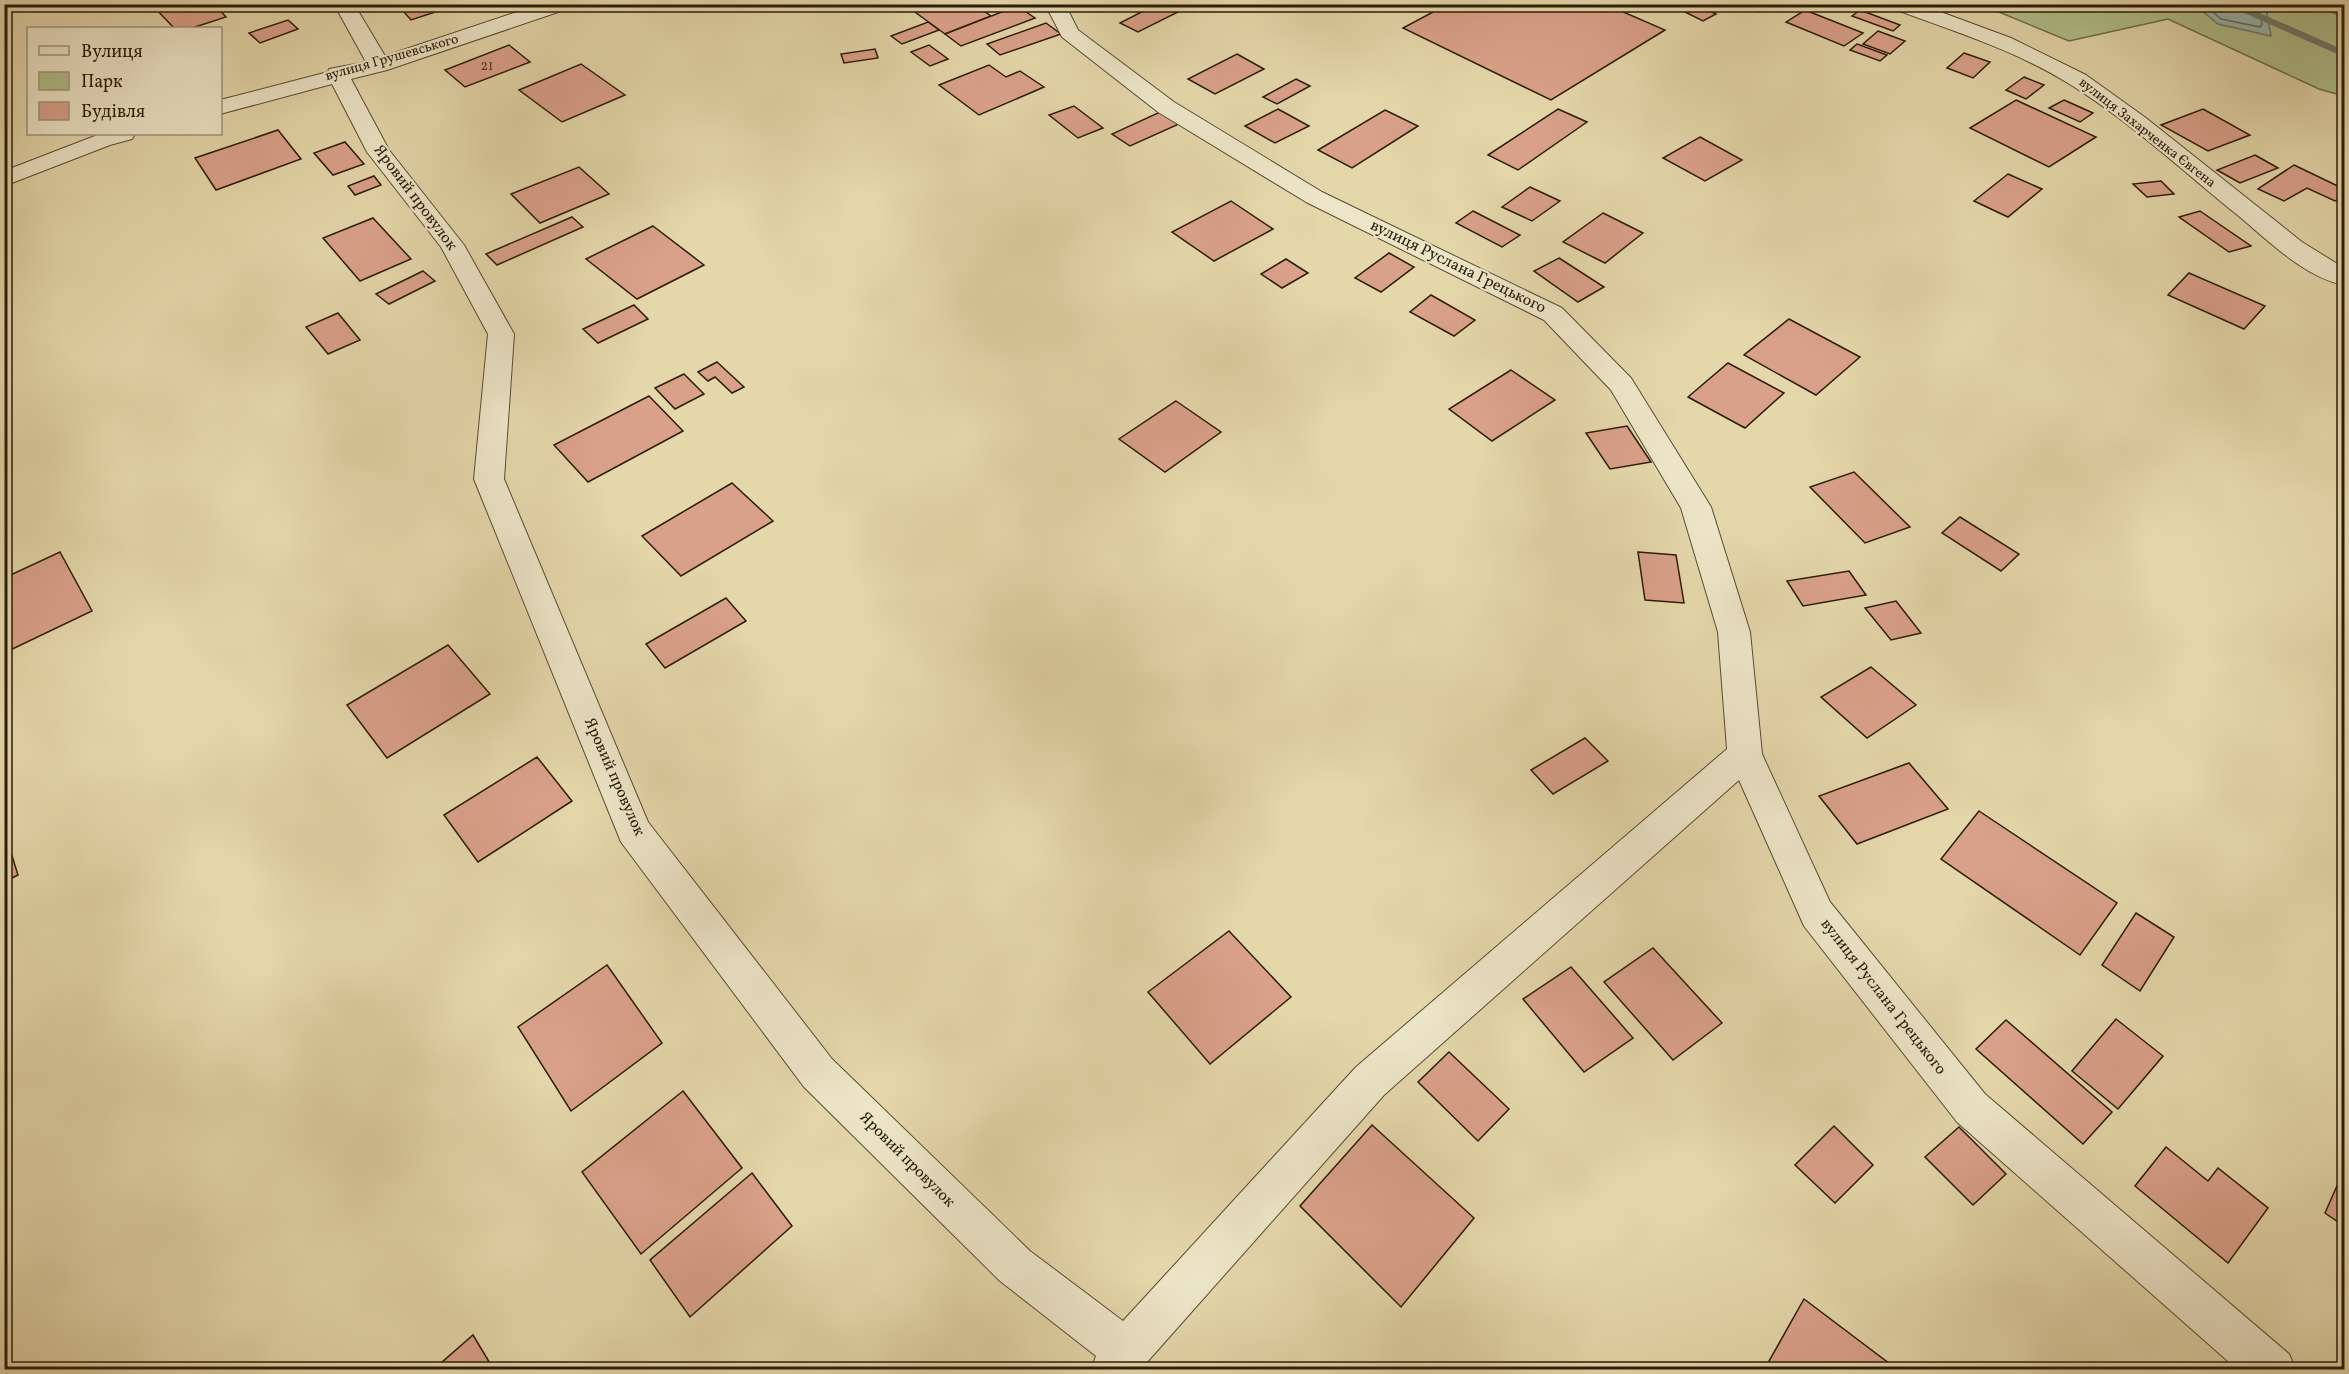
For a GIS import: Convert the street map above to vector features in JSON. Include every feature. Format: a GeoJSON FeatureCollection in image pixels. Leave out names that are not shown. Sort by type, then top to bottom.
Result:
{"type":"FeatureCollection","features":[{"type":"Feature","properties":{"kind":"street"},"geometry":{"type":"LineString","coordinates":[[344,4],[379,64]]}},
{"type":"Feature","properties":{"kind":"street","name":"вулиця Грушевського"},"geometry":{"type":"LineString","coordinates":[[222,106],[379,64],[563,4]]}},
{"type":"Feature","properties":{"kind":"street","name":"вулиця Руслана Грецького"},"geometry":{"type":"LineString","coordinates":[[1055,4],[1069,33],[1166,107],[1314,197],[1553,314],[1621,384],[1696,507],[1734,632],[1745,754],[1817,914],[1971,1108],[2273,1370]]}},
{"type":"Feature","properties":{"kind":"street","name":"вулиця Захарченка Євгена"},"geometry":{"type":"LineString","coordinates":[[1899,4],[2011,46],[2063,70],[2100,94],[2292,246],[2331,272],[2344,277]]}},
{"type":"Feature","properties":{"kind":"street","name":"Яровий провулок"},"geometry":{"type":"LineString","coordinates":[[337,74],[379,152],[452,245],[501,334],[489,479],[634,831],[818,1073],[1015,1266],[1120,1360]]}},
{"type":"Feature","properties":{"kind":"street"},"geometry":{"type":"LineString","coordinates":[[4,179],[102,140],[120,135]]}},
{"type":"Feature","properties":{"kind":"street"},"geometry":{"type":"LineString","coordinates":[[1120,1360],[1370,1081],[1745,754]]}},
{"type":"Feature","properties":{"kind":"green space"},"geometry":{"type":"Polygon","coordinates":[[[1982,5],[2313,5],[2344,17],[2344,96],[2319,89],[2168,19],[2069,41],[1982,5]]]}},
{"type":"Feature","properties":{"kind":"water"},"geometry":{"type":"Polygon","coordinates":[[[2195,5],[2261,5],[2266,8],[2271,36],[2218,24],[2195,5]]]}},
{"type":"Feature","properties":{"kind":"building"},"geometry":{"type":"Polygon","coordinates":[[[214,4],[226,17],[195,27],[173,27],[152,5],[214,4]]]}},
{"type":"Feature","properties":{"kind":"building"},"geometry":{"type":"Polygon","coordinates":[[[397,4],[460,4],[411,20],[397,4]]]}},
{"type":"Feature","properties":{"kind":"building"},"geometry":{"type":"Polygon","coordinates":[[[916,4],[974,4],[991,16],[945,34],[908,7],[916,4]]]}},
{"type":"Feature","properties":{"kind":"building"},"geometry":{"type":"Polygon","coordinates":[[[1157,4],[1166,4],[1180,11],[1138,32],[1120,23],[1157,4]]]}},
{"type":"Feature","properties":{"kind":"building"},"geometry":{"type":"Polygon","coordinates":[[[1448,4],[1605,4],[1665,30],[1551,100],[1403,28],[1448,4]]]}},
{"type":"Feature","properties":{"kind":"building"},"geometry":{"type":"Polygon","coordinates":[[[1669,4],[1696,4],[1716,14],[1703,21],[1669,4]]]}},
{"type":"Feature","properties":{"kind":"building"},"geometry":{"type":"Polygon","coordinates":[[[1740,4],[1770,4],[1758,12],[1740,4]]]}},
{"type":"Feature","properties":{"kind":"building"},"geometry":{"type":"Polygon","coordinates":[[[1017,6],[1035,18],[961,46],[945,34],[1017,6]]]}},
{"type":"Feature","properties":{"kind":"building"},"geometry":{"type":"Polygon","coordinates":[[[1805,10],[1863,33],[1844,46],[1786,22],[1805,10]]]}},
{"type":"Feature","properties":{"kind":"building"},"geometry":{"type":"Polygon","coordinates":[[[1860,10],[1900,25],[1893,31],[1852,16],[1860,10]]]}},
{"type":"Feature","properties":{"kind":"building"},"geometry":{"type":"Polygon","coordinates":[[[288,20],[298,29],[260,43],[249,33],[288,20]]]}},
{"type":"Feature","properties":{"kind":"building"},"geometry":{"type":"Polygon","coordinates":[[[928,22],[939,30],[902,44],[891,36],[928,22]]]}},
{"type":"Feature","properties":{"kind":"building"},"geometry":{"type":"Polygon","coordinates":[[[1046,23],[1061,34],[1000,55],[987,44],[1046,23]]]}},
{"type":"Feature","properties":{"kind":"building"},"geometry":{"type":"Polygon","coordinates":[[[1878,31],[1905,41],[1890,54],[1863,44],[1878,31]]]}},
{"type":"Feature","properties":{"kind":"building"},"geometry":{"type":"Polygon","coordinates":[[[1857,44],[1887,55],[1880,61],[1850,50],[1857,44]]]}},
{"type":"Feature","properties":{"kind":"building"},"geometry":{"type":"Polygon","coordinates":[[[509,45],[530,62],[465,87],[445,70],[509,45]]]}},
{"type":"Feature","properties":{"kind":"building"},"geometry":{"type":"Polygon","coordinates":[[[929,45],[948,59],[930,66],[911,52],[929,45]]]}},
{"type":"Feature","properties":{"kind":"building"},"geometry":{"type":"Polygon","coordinates":[[[875,49],[878,58],[844,63],[841,54],[875,49]]]}},
{"type":"Feature","properties":{"kind":"building"},"geometry":{"type":"Polygon","coordinates":[[[1964,53],[1990,62],[1973,78],[1947,68],[1964,53]]]}},
{"type":"Feature","properties":{"kind":"building"},"geometry":{"type":"Polygon","coordinates":[[[1237,54],[1264,69],[1215,94],[1188,79],[1237,54]]]}},
{"type":"Feature","properties":{"kind":"building"},"geometry":{"type":"Polygon","coordinates":[[[581,64],[625,95],[562,122],[519,90],[581,64]]]}},
{"type":"Feature","properties":{"kind":"building"},"geometry":{"type":"Polygon","coordinates":[[[989,65],[1006,77],[1020,71],[1044,87],[979,115],[939,85],[989,65]]]}},
{"type":"Feature","properties":{"kind":"building"},"geometry":{"type":"Polygon","coordinates":[[[2024,77],[2044,85],[2026,99],[2006,90],[2024,77]]]}},
{"type":"Feature","properties":{"kind":"building"},"geometry":{"type":"Polygon","coordinates":[[[1296,79],[1310,86],[1277,104],[1263,97],[1296,79]]]}},
{"type":"Feature","properties":{"kind":"building"},"geometry":{"type":"Polygon","coordinates":[[[2016,100],[2096,137],[2049,167],[1970,128],[2016,100]]]}},
{"type":"Feature","properties":{"kind":"building"},"geometry":{"type":"Polygon","coordinates":[[[2064,100],[2093,113],[2080,122],[2049,108],[2064,100]]]}},
{"type":"Feature","properties":{"kind":"building"},"geometry":{"type":"Polygon","coordinates":[[[1074,106],[1103,128],[1078,138],[1049,115],[1074,106]]]}},
{"type":"Feature","properties":{"kind":"building"},"geometry":{"type":"Polygon","coordinates":[[[1278,109],[1309,126],[1275,143],[1245,126],[1278,109]]]}},
{"type":"Feature","properties":{"kind":"building"},"geometry":{"type":"Polygon","coordinates":[[[1558,109],[1587,122],[1518,170],[1488,155],[1558,109]]]}},
{"type":"Feature","properties":{"kind":"building"},"geometry":{"type":"Polygon","coordinates":[[[2203,109],[2250,135],[2208,151],[2161,125],[2203,109]]]}},
{"type":"Feature","properties":{"kind":"building"},"geometry":{"type":"Polygon","coordinates":[[[1385,110],[1418,126],[1352,168],[1318,150],[1385,110]]]}},
{"type":"Feature","properties":{"kind":"building"},"geometry":{"type":"Polygon","coordinates":[[[1160,112],[1179,124],[1130,146],[1112,134],[1160,112]]]}},
{"type":"Feature","properties":{"kind":"building"},"geometry":{"type":"Polygon","coordinates":[[[278,130],[301,159],[216,190],[195,158],[278,130]]]}},
{"type":"Feature","properties":{"kind":"building"},"geometry":{"type":"Polygon","coordinates":[[[1700,137],[1742,160],[1705,181],[1663,158],[1700,137]]]}},
{"type":"Feature","properties":{"kind":"building"},"geometry":{"type":"Polygon","coordinates":[[[345,142],[364,164],[333,175],[314,153],[345,142]]]}},
{"type":"Feature","properties":{"kind":"building"},"geometry":{"type":"Polygon","coordinates":[[[2255,155],[2278,168],[2240,183],[2217,170],[2255,155]]]}},
{"type":"Feature","properties":{"kind":"building"},"geometry":{"type":"Polygon","coordinates":[[[2294,165],[2344,189],[2344,195],[2335,201],[2307,188],[2284,201],[2258,189],[2294,165]]]}},
{"type":"Feature","properties":{"kind":"building"},"geometry":{"type":"Polygon","coordinates":[[[579,167],[609,194],[540,223],[511,194],[579,167]]]}},
{"type":"Feature","properties":{"kind":"building"},"geometry":{"type":"Polygon","coordinates":[[[2008,174],[2042,189],[2008,217],[1974,201],[2008,174]]]}},
{"type":"Feature","properties":{"kind":"building"},"geometry":{"type":"Polygon","coordinates":[[[374,176],[381,185],[355,195],[348,186],[374,176]]]}},
{"type":"Feature","properties":{"kind":"building"},"geometry":{"type":"Polygon","coordinates":[[[2161,181],[2174,194],[2147,197],[2133,184],[2161,181]]]}},
{"type":"Feature","properties":{"kind":"building"},"geometry":{"type":"Polygon","coordinates":[[[1530,187],[1560,201],[1532,221],[1502,207],[1530,187]]]}},
{"type":"Feature","properties":{"kind":"building"},"geometry":{"type":"Polygon","coordinates":[[[1231,201],[1273,229],[1214,261],[1172,232],[1231,201]]]}},
{"type":"Feature","properties":{"kind":"building"},"geometry":{"type":"Polygon","coordinates":[[[1473,211],[1520,235],[1502,247],[1456,223],[1473,211]]]}},
{"type":"Feature","properties":{"kind":"building"},"geometry":{"type":"Polygon","coordinates":[[[2200,211],[2251,246],[2229,252],[2179,217],[2200,211]]]}},
{"type":"Feature","properties":{"kind":"building"},"geometry":{"type":"Polygon","coordinates":[[[1603,213],[1643,233],[1605,263],[1563,242],[1603,213]]]}},
{"type":"Feature","properties":{"kind":"building"},"geometry":{"type":"Polygon","coordinates":[[[572,217],[583,227],[497,265],[486,254],[572,217]]]}},
{"type":"Feature","properties":{"kind":"building"},"geometry":{"type":"Polygon","coordinates":[[[373,218],[411,259],[360,281],[323,238],[373,218]]]}},
{"type":"Feature","properties":{"kind":"building"},"geometry":{"type":"Polygon","coordinates":[[[653,226],[704,265],[637,299],[586,259],[653,226]]]}},
{"type":"Feature","properties":{"kind":"building"},"geometry":{"type":"Polygon","coordinates":[[[1389,253],[1414,267],[1381,292],[1355,278],[1389,253]]]}},
{"type":"Feature","properties":{"kind":"building"},"geometry":{"type":"Polygon","coordinates":[[[1559,258],[1604,287],[1578,302],[1534,271],[1559,258]]]}},
{"type":"Feature","properties":{"kind":"building"},"geometry":{"type":"Polygon","coordinates":[[[1286,259],[1308,273],[1282,288],[1261,274],[1286,259]]]}},
{"type":"Feature","properties":{"kind":"building"},"geometry":{"type":"Polygon","coordinates":[[[423,271],[435,281],[389,304],[376,294],[423,271]]]}},
{"type":"Feature","properties":{"kind":"building"},"geometry":{"type":"Polygon","coordinates":[[[2189,273],[2265,306],[2244,329],[2168,295],[2189,273]]]}},
{"type":"Feature","properties":{"kind":"building"},"geometry":{"type":"Polygon","coordinates":[[[1431,295],[1475,320],[1454,336],[1410,312],[1431,295]]]}},
{"type":"Feature","properties":{"kind":"building"},"geometry":{"type":"Polygon","coordinates":[[[634,305],[648,319],[598,343],[583,329],[634,305]]]}},
{"type":"Feature","properties":{"kind":"building"},"geometry":{"type":"Polygon","coordinates":[[[338,313],[360,340],[328,354],[306,327],[338,313]]]}},
{"type":"Feature","properties":{"kind":"building"},"geometry":{"type":"Polygon","coordinates":[[[1789,319],[1860,357],[1816,395],[1744,355],[1789,319]]]}},
{"type":"Feature","properties":{"kind":"building"},"geometry":{"type":"Polygon","coordinates":[[[717,362],[744,387],[732,393],[715,377],[708,381],[698,372],[717,362]]]}},
{"type":"Feature","properties":{"kind":"building"},"geometry":{"type":"Polygon","coordinates":[[[1728,363],[1784,393],[1745,428],[1688,397],[1728,363]]]}},
{"type":"Feature","properties":{"kind":"building"},"geometry":{"type":"Polygon","coordinates":[[[1511,370],[1555,400],[1492,441],[1449,409],[1511,370]]]}},
{"type":"Feature","properties":{"kind":"building"},"geometry":{"type":"Polygon","coordinates":[[[684,374],[704,394],[675,409],[655,388],[684,374]]]}},
{"type":"Feature","properties":{"kind":"building"},"geometry":{"type":"Polygon","coordinates":[[[649,396],[683,431],[588,482],[554,445],[649,396]]]}},
{"type":"Feature","properties":{"kind":"building"},"geometry":{"type":"Polygon","coordinates":[[[1176,401],[1221,432],[1165,472],[1119,439],[1176,401]]]}},
{"type":"Feature","properties":{"kind":"building"},"geometry":{"type":"Polygon","coordinates":[[[1627,426],[1651,462],[1610,469],[1586,433],[1627,426]]]}},
{"type":"Feature","properties":{"kind":"building"},"geometry":{"type":"Polygon","coordinates":[[[1854,472],[1910,527],[1865,543],[1810,487],[1854,472]]]}},
{"type":"Feature","properties":{"kind":"building"},"geometry":{"type":"Polygon","coordinates":[[[732,483],[773,521],[681,576],[642,536],[732,483]]]}},
{"type":"Feature","properties":{"kind":"building"},"geometry":{"type":"Polygon","coordinates":[[[1960,517],[2019,554],[2001,571],[1942,533],[1960,517]]]}},
{"type":"Feature","properties":{"kind":"building"},"geometry":{"type":"Polygon","coordinates":[[[60,552],[92,611],[4,653],[4,578],[60,552]]]}},
{"type":"Feature","properties":{"kind":"building"},"geometry":{"type":"Polygon","coordinates":[[[1638,552],[1676,555],[1684,603],[1645,600],[1638,552]]]}},
{"type":"Feature","properties":{"kind":"building"},"geometry":{"type":"Polygon","coordinates":[[[1849,571],[1866,595],[1803,606],[1787,581],[1849,571]]]}},
{"type":"Feature","properties":{"kind":"building"},"geometry":{"type":"Polygon","coordinates":[[[726,598],[746,621],[665,668],[646,644],[726,598]]]}},
{"type":"Feature","properties":{"kind":"building"},"geometry":{"type":"Polygon","coordinates":[[[1896,601],[1921,633],[1891,640],[1865,608],[1896,601]]]}},
{"type":"Feature","properties":{"kind":"building"},"geometry":{"type":"Polygon","coordinates":[[[448,645],[490,694],[387,758],[347,705],[448,645]]]}},
{"type":"Feature","properties":{"kind":"building"},"geometry":{"type":"Polygon","coordinates":[[[1871,667],[1916,705],[1867,738],[1821,697],[1871,667]]]}},
{"type":"Feature","properties":{"kind":"building"},"geometry":{"type":"Polygon","coordinates":[[[1585,738],[1608,761],[1553,794],[1531,770],[1585,738]]]}},
{"type":"Feature","properties":{"kind":"building"},"geometry":{"type":"Polygon","coordinates":[[[537,757],[572,801],[478,862],[444,815],[537,757]]]}},
{"type":"Feature","properties":{"kind":"building"},"geometry":{"type":"Polygon","coordinates":[[[1909,763],[1948,809],[1857,844],[1819,796],[1909,763]]]}},
{"type":"Feature","properties":{"kind":"building"},"geometry":{"type":"Polygon","coordinates":[[[1979,811],[2117,903],[2080,955],[1941,859],[1979,811]]]}},
{"type":"Feature","properties":{"kind":"building"},"geometry":{"type":"Polygon","coordinates":[[[4,830],[18,875],[4,882],[4,830]]]}},
{"type":"Feature","properties":{"kind":"building"},"geometry":{"type":"Polygon","coordinates":[[[2136,913],[2174,937],[2140,991],[2102,965],[2136,913]]]}},
{"type":"Feature","properties":{"kind":"building"},"geometry":{"type":"Polygon","coordinates":[[[1229,931],[1291,997],[1210,1064],[1148,992],[1229,931]]]}},
{"type":"Feature","properties":{"kind":"building"},"geometry":{"type":"Polygon","coordinates":[[[1653,948],[1722,1023],[1673,1060],[1604,982],[1653,948]]]}},
{"type":"Feature","properties":{"kind":"building"},"geometry":{"type":"Polygon","coordinates":[[[607,965],[662,1043],[571,1111],[518,1027],[607,965]]]}},
{"type":"Feature","properties":{"kind":"building"},"geometry":{"type":"Polygon","coordinates":[[[1571,967],[1633,1038],[1584,1072],[1523,999],[1571,967]]]}},
{"type":"Feature","properties":{"kind":"building"},"geometry":{"type":"Polygon","coordinates":[[[2116,1019],[2163,1056],[2118,1109],[2072,1071],[2116,1019]]]}},
{"type":"Feature","properties":{"kind":"building"},"geometry":{"type":"Polygon","coordinates":[[[2006,1020],[2112,1112],[2083,1144],[1976,1049],[2006,1020]]]}},
{"type":"Feature","properties":{"kind":"building"},"geometry":{"type":"Polygon","coordinates":[[[1449,1052],[1509,1109],[1478,1141],[1418,1082],[1449,1052]]]}},
{"type":"Feature","properties":{"kind":"building"},"geometry":{"type":"Polygon","coordinates":[[[683,1091],[742,1168],[641,1254],[582,1172],[683,1091]]]}},
{"type":"Feature","properties":{"kind":"building"},"geometry":{"type":"Polygon","coordinates":[[[1372,1125],[1474,1218],[1401,1307],[1300,1206],[1372,1125]]]}},
{"type":"Feature","properties":{"kind":"building"},"geometry":{"type":"Polygon","coordinates":[[[1834,1126],[1873,1165],[1835,1203],[1795,1165],[1834,1126]]]}},
{"type":"Feature","properties":{"kind":"building"},"geometry":{"type":"Polygon","coordinates":[[[1959,1127],[2006,1174],[1973,1205],[1925,1157],[1959,1127]]]}},
{"type":"Feature","properties":{"kind":"building"},"geometry":{"type":"Polygon","coordinates":[[[2166,1147],[2208,1181],[2218,1168],[2268,1208],[2228,1263],[2135,1186],[2166,1147]]]}},
{"type":"Feature","properties":{"kind":"building"},"geometry":{"type":"Polygon","coordinates":[[[2344,1170],[2344,1226],[2325,1213],[2344,1170]]]}},
{"type":"Feature","properties":{"kind":"building"},"geometry":{"type":"Polygon","coordinates":[[[752,1173],[792,1226],[690,1317],[650,1260],[752,1173]]]}},
{"type":"Feature","properties":{"kind":"building"},"geometry":{"type":"Polygon","coordinates":[[[1804,1299],[1890,1364],[1887,1370],[1764,1370],[1804,1299]]]}},
{"type":"Feature","properties":{"kind":"building"},"geometry":{"type":"Polygon","coordinates":[[[473,1335],[494,1370],[433,1370],[473,1335]]]}},
{"type":"Feature","properties":{"kind":"waterway"},"geometry":{"type":"LineString","coordinates":[[2229,4],[2344,54]]}}]}
